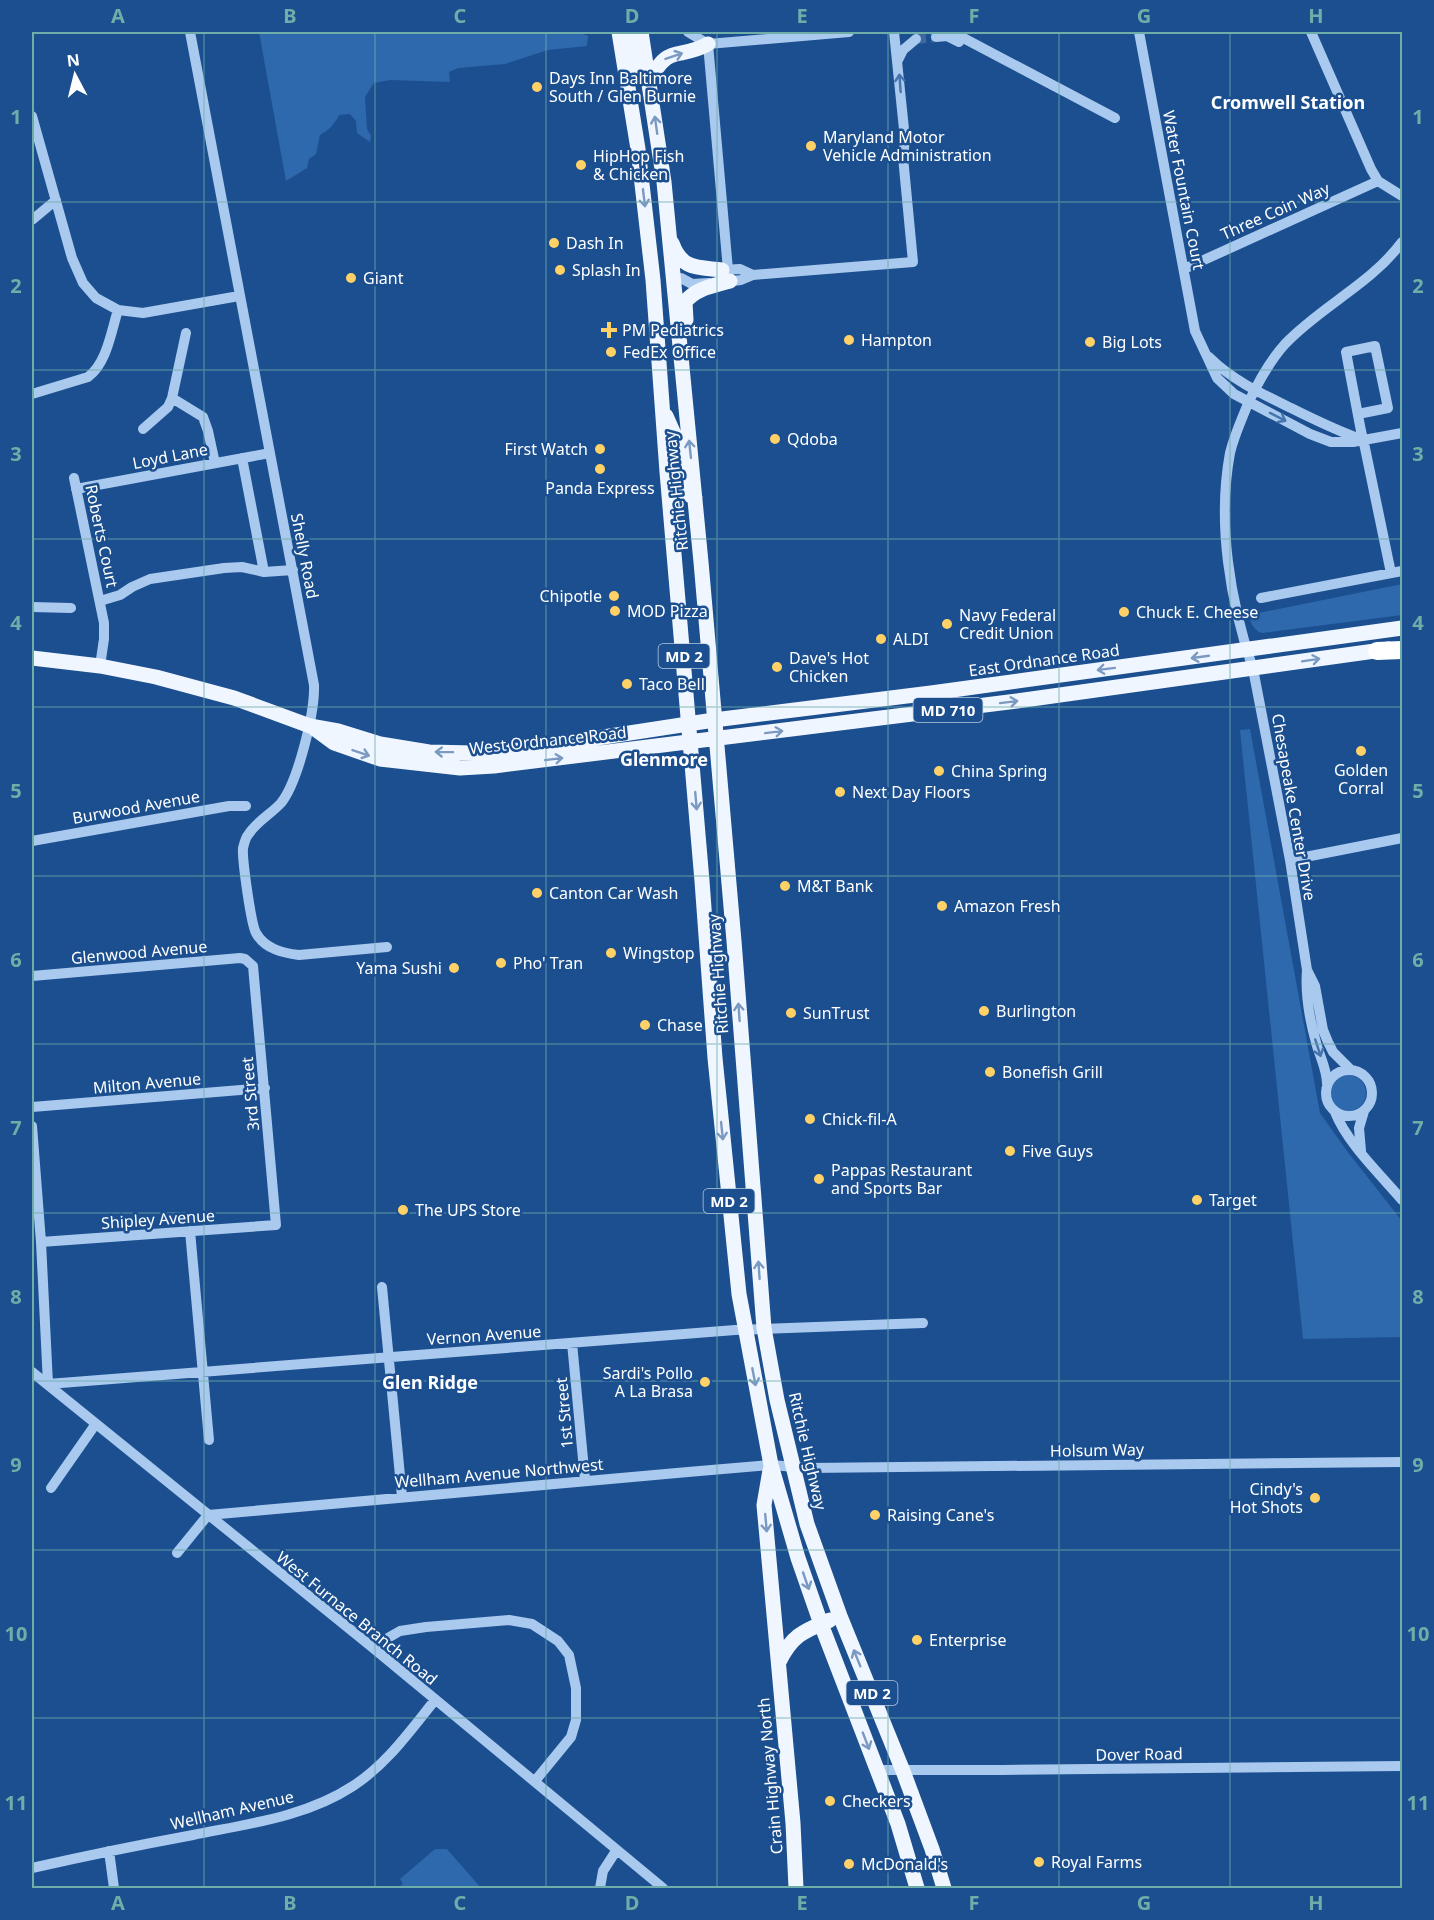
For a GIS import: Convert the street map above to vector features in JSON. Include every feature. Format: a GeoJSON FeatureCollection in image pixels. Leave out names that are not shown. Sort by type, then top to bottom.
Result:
{"type":"FeatureCollection","features":[{"type":"Feature","properties":{"kind":"highway"},"geometry":{"type":"LineString","coordinates":[[1377,651],[1402,649]]}},
{"type":"Feature","properties":{"kind":"main road","name":"Ritchie Highway"},"geometry":{"type":"LineString","coordinates":[[619,32],[644,197],[653,280],[715,1058],[731,1220],[745,1329],[771,1465],[798,1558],[898,1824],[917,1888]]}},
{"type":"Feature","properties":{"kind":"main road"},"geometry":{"type":"LineString","coordinates":[[626,32],[631,39],[640,80],[652,100]]}},
{"type":"Feature","properties":{"kind":"main road","name":"Ritchie Highway"},"geometry":{"type":"LineString","coordinates":[[641,32],[677,278],[681,358],[734,941],[764,1328],[807,1524],[840,1616],[903,1771],[944,1886]]}},
{"type":"Feature","properties":{"kind":"main road"},"geometry":{"type":"LineString","coordinates":[[649,81],[658,65],[666,57],[675,53],[696,51],[708,44]]}},
{"type":"Feature","properties":{"kind":"main road"},"geometry":{"type":"LineString","coordinates":[[670,235],[677,255],[688,266],[727,274]]}},
{"type":"Feature","properties":{"kind":"main road"},"geometry":{"type":"LineString","coordinates":[[681,358],[687,339],[685,302],[690,295],[727,274]]}},
{"type":"Feature","properties":{"kind":"main road"},"geometry":{"type":"LineString","coordinates":[[662,408],[674,434],[682,491],[695,498]]}},
{"type":"Feature","properties":{"kind":"main road","name":"East Ordnance Road"},"geometry":{"type":"LineString","coordinates":[[690,725],[1402,628]]}},
{"type":"Feature","properties":{"kind":"main road","name":"MD 710"},"geometry":{"type":"LineString","coordinates":[[691,742],[1026,700],[1377,651]]}},
{"type":"Feature","properties":{"kind":"main road","name":"West Ordnance Road"},"geometry":{"type":"LineString","coordinates":[[32,658],[100,666],[193,686],[310,726],[390,746],[429,752],[474,753],[519,750],[690,725]]}},
{"type":"Feature","properties":{"kind":"main road","name":"West Ordnance Road"},"geometry":{"type":"LineString","coordinates":[[310,726],[334,743],[380,759],[460,768],[691,742]]}},
{"type":"Feature","properties":{"kind":"main road","name":"Crain Highway North"},"geometry":{"type":"LineString","coordinates":[[771,1465],[764,1505],[774,1631],[779,1662],[796,1888]]}},
{"type":"Feature","properties":{"kind":"main road"},"geometry":{"type":"LineString","coordinates":[[779,1662],[786,1646],[793,1638],[840,1616]]}},
{"type":"Feature","properties":{"kind":"main road"},"geometry":{"type":"LineString","coordinates":[[898,1824],[909,1844],[921,1877],[944,1886]]}},
{"type":"Feature","properties":{"kind":"street","name":"Shelly Road"},"geometry":{"type":"LineString","coordinates":[[190,32],[293,570],[315,699],[310,726],[282,801],[248,834],[243,848],[252,922],[256,934],[264,943],[287,954],[299,955],[387,947]]}},
{"type":"Feature","properties":{"kind":"street"},"geometry":{"type":"LineString","coordinates":[[688,32],[708,44],[849,32]]}},
{"type":"Feature","properties":{"kind":"street"},"geometry":{"type":"LineString","coordinates":[[677,278],[692,284],[727,274],[741,280],[753,275],[913,262],[903,157],[905,139],[894,32]]}},
{"type":"Feature","properties":{"kind":"street"},"geometry":{"type":"LineString","coordinates":[[952,32],[1115,118]]}},
{"type":"Feature","properties":{"kind":"street","name":"Water Fountain Court"},"geometry":{"type":"LineString","coordinates":[[1139,32],[1195,331],[1217,378],[1234,394],[1310,434],[1331,442],[1353,442],[1402,432]]}},
{"type":"Feature","properties":{"kind":"street"},"geometry":{"type":"LineString","coordinates":[[1311,32],[1350,124],[1378,181],[1402,196]]}},
{"type":"Feature","properties":{"kind":"street"},"geometry":{"type":"LineString","coordinates":[[936,37],[946,36],[985,55],[1000,57]]}},
{"type":"Feature","properties":{"kind":"street"},"geometry":{"type":"LineString","coordinates":[[898,60],[903,50],[916,39]]}},
{"type":"Feature","properties":{"kind":"street"},"geometry":{"type":"LineString","coordinates":[[708,44],[727,274]]}},
{"type":"Feature","properties":{"kind":"street"},"geometry":{"type":"LineString","coordinates":[[32,116],[72,258],[83,283],[96,298],[118,310],[143,313],[239,296]]}},
{"type":"Feature","properties":{"kind":"street","name":"Three Coin Way"},"geometry":{"type":"LineString","coordinates":[[1184,268],[1378,181]]}},
{"type":"Feature","properties":{"kind":"street"},"geometry":{"type":"LineString","coordinates":[[32,220],[56,200]]}},
{"type":"Feature","properties":{"kind":"street","name":"Chesapeake Center Drive"},"geometry":{"type":"LineString","coordinates":[[1307,970],[1290,860],[1253,669],[1227,554],[1224,526],[1225,498],[1231,451],[1254,390],[1286,343],[1314,318],[1384,265],[1402,242]]}},
{"type":"Feature","properties":{"kind":"street"},"geometry":{"type":"LineString","coordinates":[[32,394],[88,377],[94,373],[103,359],[118,310]]}},
{"type":"Feature","properties":{"kind":"street"},"geometry":{"type":"LineString","coordinates":[[143,429],[168,407],[186,333]]}},
{"type":"Feature","properties":{"kind":"street"},"geometry":{"type":"LineString","coordinates":[[1261,598],[1397,572],[1358,414],[1347,352],[1375,346],[1388,408],[1358,414]]}},
{"type":"Feature","properties":{"kind":"street","name":"Water Fountain Court"},"geometry":{"type":"LineString","coordinates":[[1205,353],[1222,370],[1254,390],[1364,440]]}},
{"type":"Feature","properties":{"kind":"street"},"geometry":{"type":"LineString","coordinates":[[172,398],[203,417],[215,463]]}},
{"type":"Feature","properties":{"kind":"street","name":"Loyd Lane"},"geometry":{"type":"LineString","coordinates":[[75,483],[270,453]]}},
{"type":"Feature","properties":{"kind":"street"},"geometry":{"type":"LineString","coordinates":[[242,458],[264,572]]}},
{"type":"Feature","properties":{"kind":"street","name":"Roberts Court"},"geometry":{"type":"LineString","coordinates":[[75,483],[100,601],[104,639],[100,666]]}},
{"type":"Feature","properties":{"kind":"street","name":"Roberts Court"},"geometry":{"type":"LineString","coordinates":[[100,601],[120,596],[132,586],[150,579],[224,568],[242,567],[264,572],[293,570]]}},
{"type":"Feature","properties":{"kind":"street"},"geometry":{"type":"LineString","coordinates":[[32,607],[71,608]]}},
{"type":"Feature","properties":{"kind":"street","name":"Burwood Avenue"},"geometry":{"type":"LineString","coordinates":[[32,841],[225,806],[246,806]]}},
{"type":"Feature","properties":{"kind":"street"},"geometry":{"type":"LineString","coordinates":[[1290,860],[1402,838]]}},
{"type":"Feature","properties":{"kind":"street","name":"Glenwood Avenue"},"geometry":{"type":"LineString","coordinates":[[32,976],[240,958],[248,962]]}},
{"type":"Feature","properties":{"kind":"street","name":"3rd Street"},"geometry":{"type":"LineString","coordinates":[[248,962],[254,970],[276,1225]]}},
{"type":"Feature","properties":{"kind":"street"},"geometry":{"type":"LineString","coordinates":[[1307,970],[1315,986],[1323,1030],[1328,1042],[1333,1052],[1350,1070]]}},
{"type":"Feature","properties":{"kind":"street"},"geometry":{"type":"LineString","coordinates":[[1307,970],[1305,988],[1314,1036],[1327,1074],[1326,1098],[1352,1143],[1402,1200]]}},
{"type":"Feature","properties":{"kind":"street"},"geometry":{"type":"LineString","coordinates":[[1327,1084],[1336,1073],[1350,1070],[1360,1072],[1370,1083],[1371,1101],[1364,1111],[1359,1128],[1361,1151]]}},
{"type":"Feature","properties":{"kind":"street","name":"Milton Avenue"},"geometry":{"type":"LineString","coordinates":[[32,1107],[265,1088]]}},
{"type":"Feature","properties":{"kind":"street"},"geometry":{"type":"LineString","coordinates":[[1335,1112],[1347,1116],[1364,1111]]}},
{"type":"Feature","properties":{"kind":"street"},"geometry":{"type":"LineString","coordinates":[[32,1126],[41,1242],[48,1384]]}},
{"type":"Feature","properties":{"kind":"street","name":"Shipley Avenue"},"geometry":{"type":"LineString","coordinates":[[41,1242],[276,1225]]}},
{"type":"Feature","properties":{"kind":"street"},"geometry":{"type":"LineString","coordinates":[[190,1231],[209,1440]]}},
{"type":"Feature","properties":{"kind":"street"},"geometry":{"type":"LineString","coordinates":[[382,1287],[402,1497]]}},
{"type":"Feature","properties":{"kind":"street","name":"Vernon Avenue"},"geometry":{"type":"LineString","coordinates":[[48,1384],[745,1329],[923,1323]]}},
{"type":"Feature","properties":{"kind":"street","name":"1st Street"},"geometry":{"type":"LineString","coordinates":[[572,1343],[585,1480]]}},
{"type":"Feature","properties":{"kind":"street","name":"West Furnace Branch Road"},"geometry":{"type":"LineString","coordinates":[[32,1372],[372,1647],[663,1888]]}},
{"type":"Feature","properties":{"kind":"street"},"geometry":{"type":"LineString","coordinates":[[51,1488],[95,1425]]}},
{"type":"Feature","properties":{"kind":"street","name":"Holsum Way"},"geometry":{"type":"LineString","coordinates":[[793,1467],[1402,1462]]}},
{"type":"Feature","properties":{"kind":"street","name":"Wellham Avenue Northwest"},"geometry":{"type":"LineString","coordinates":[[208,1515],[585,1480],[771,1465],[793,1467]]}},
{"type":"Feature","properties":{"kind":"street"},"geometry":{"type":"LineString","coordinates":[[177,1553],[208,1515]]}},
{"type":"Feature","properties":{"kind":"street"},"geometry":{"type":"LineString","coordinates":[[372,1647],[400,1631],[426,1626],[509,1620],[532,1624],[558,1641],[569,1656],[576,1688],[576,1720],[571,1737],[535,1781]]}},
{"type":"Feature","properties":{"kind":"street","name":"Wellham Avenue"},"geometry":{"type":"LineString","coordinates":[[32,1868],[288,1815],[340,1794],[376,1769],[435,1700]]}},
{"type":"Feature","properties":{"kind":"street","name":"Dover Road"},"geometry":{"type":"LineString","coordinates":[[877,1770],[1402,1766]]}},
{"type":"Feature","properties":{"kind":"street"},"geometry":{"type":"LineString","coordinates":[[109,1851],[114,1888]]}},
{"type":"Feature","properties":{"kind":"street"},"geometry":{"type":"LineString","coordinates":[[600,1888],[603,1871],[616,1851]]}},
{"type":"Feature","properties":{"kind":"shaded area"},"geometry":{"type":"Polygon","coordinates":[[[259,32],[578,32],[588,36],[587,46],[548,50],[505,64],[458,68],[449,72],[450,82],[390,80],[374,83],[365,97],[370,142],[357,133],[356,121],[350,114],[339,115],[331,127],[320,135],[316,154],[309,159],[307,168],[286,181],[259,32]]]}},
{"type":"Feature","properties":{"kind":"shaded area"},"geometry":{"type":"Polygon","coordinates":[[[1402,584],[1402,615],[1262,633],[1253,626],[1247,606],[1254,614],[1402,584]]]}},
{"type":"Feature","properties":{"kind":"shaded area"},"geometry":{"type":"Polygon","coordinates":[[[1250,729],[1320,1113],[1402,1221],[1402,1337],[1303,1339],[1240,730],[1250,729]]]}},
{"type":"Feature","properties":{"kind":"shaded area"},"geometry":{"type":"Polygon","coordinates":[[[1348,1075],[1361,1080],[1366,1093],[1361,1106],[1348,1111],[1335,1106],[1330,1093],[1335,1080],[1348,1075]]]}},
{"type":"Feature","properties":{"kind":"shaded area"},"geometry":{"type":"Polygon","coordinates":[[[435,1849],[447,1849],[481,1888],[398,1888],[403,1884],[400,1879],[435,1849]]]}},
{"type":"Feature","properties":{"kind":"tunnel"},"geometry":{"type":"LineString","coordinates":[[916,39],[936,37]]}},
{"type":"Feature","properties":{"kind":"place","name":"Days Inn Baltimore South / Glen Burnie"},"geometry":{"type":"Point","coordinates":[537,87]}},
{"type":"Feature","properties":{"kind":"place","name":"Maryland Motor Vehicle Administration"},"geometry":{"type":"Point","coordinates":[811,146]}},
{"type":"Feature","properties":{"kind":"place","name":"HipHop Fish & Chicken"},"geometry":{"type":"Point","coordinates":[581,165]}},
{"type":"Feature","properties":{"kind":"place","name":"Dash In"},"geometry":{"type":"Point","coordinates":[554,243]}},
{"type":"Feature","properties":{"kind":"place","name":"Splash In"},"geometry":{"type":"Point","coordinates":[560,270]}},
{"type":"Feature","properties":{"kind":"place","name":"Giant"},"geometry":{"type":"Point","coordinates":[351,278]}},
{"type":"Feature","properties":{"kind":"place","name":"PM Pediatrics"},"geometry":{"type":"Point","coordinates":[609,330]}},
{"type":"Feature","properties":{"kind":"place","name":"Hampton"},"geometry":{"type":"Point","coordinates":[849,340]}},
{"type":"Feature","properties":{"kind":"place","name":"Big Lots"},"geometry":{"type":"Point","coordinates":[1090,342]}},
{"type":"Feature","properties":{"kind":"place","name":"FedEx Office"},"geometry":{"type":"Point","coordinates":[611,352]}},
{"type":"Feature","properties":{"kind":"place","name":"Qdoba"},"geometry":{"type":"Point","coordinates":[775,439]}},
{"type":"Feature","properties":{"kind":"place","name":"First Watch"},"geometry":{"type":"Point","coordinates":[600,449]}},
{"type":"Feature","properties":{"kind":"place","name":"Panda Express"},"geometry":{"type":"Point","coordinates":[600,469]}},
{"type":"Feature","properties":{"kind":"place","name":"Chipotle"},"geometry":{"type":"Point","coordinates":[614,596]}},
{"type":"Feature","properties":{"kind":"place","name":"MOD Pizza"},"geometry":{"type":"Point","coordinates":[615,611]}},
{"type":"Feature","properties":{"kind":"place","name":"Chuck E. Cheese"},"geometry":{"type":"Point","coordinates":[1124,612]}},
{"type":"Feature","properties":{"kind":"place","name":"Navy Federal Credit Union"},"geometry":{"type":"Point","coordinates":[947,624]}},
{"type":"Feature","properties":{"kind":"place","name":"ALDI"},"geometry":{"type":"Point","coordinates":[881,639]}},
{"type":"Feature","properties":{"kind":"place","name":"Dave's Hot Chicken"},"geometry":{"type":"Point","coordinates":[777,667]}},
{"type":"Feature","properties":{"kind":"place","name":"Taco Bell"},"geometry":{"type":"Point","coordinates":[627,684]}},
{"type":"Feature","properties":{"kind":"place","name":"Golden Corral"},"geometry":{"type":"Point","coordinates":[1361,751]}},
{"type":"Feature","properties":{"kind":"place","name":"China Spring"},"geometry":{"type":"Point","coordinates":[939,771]}},
{"type":"Feature","properties":{"kind":"place","name":"Next Day Floors"},"geometry":{"type":"Point","coordinates":[840,792]}},
{"type":"Feature","properties":{"kind":"place","name":"M&T Bank"},"geometry":{"type":"Point","coordinates":[785,886]}},
{"type":"Feature","properties":{"kind":"place","name":"Canton Car Wash"},"geometry":{"type":"Point","coordinates":[537,893]}},
{"type":"Feature","properties":{"kind":"place","name":"Amazon Fresh"},"geometry":{"type":"Point","coordinates":[942,906]}},
{"type":"Feature","properties":{"kind":"place","name":"Wingstop"},"geometry":{"type":"Point","coordinates":[611,953]}},
{"type":"Feature","properties":{"kind":"place","name":"Pho' Tran"},"geometry":{"type":"Point","coordinates":[501,963]}},
{"type":"Feature","properties":{"kind":"place","name":"Yama Sushi"},"geometry":{"type":"Point","coordinates":[454,968]}},
{"type":"Feature","properties":{"kind":"place","name":"Burlington"},"geometry":{"type":"Point","coordinates":[984,1011]}},
{"type":"Feature","properties":{"kind":"place","name":"SunTrust"},"geometry":{"type":"Point","coordinates":[791,1013]}},
{"type":"Feature","properties":{"kind":"place","name":"Chase"},"geometry":{"type":"Point","coordinates":[645,1025]}},
{"type":"Feature","properties":{"kind":"place","name":"Bonefish Grill"},"geometry":{"type":"Point","coordinates":[990,1072]}},
{"type":"Feature","properties":{"kind":"place","name":"Chick-fil-A"},"geometry":{"type":"Point","coordinates":[810,1119]}},
{"type":"Feature","properties":{"kind":"place","name":"Five Guys"},"geometry":{"type":"Point","coordinates":[1010,1151]}},
{"type":"Feature","properties":{"kind":"place","name":"Pappas Restaurant and Sports Bar"},"geometry":{"type":"Point","coordinates":[819,1179]}},
{"type":"Feature","properties":{"kind":"place","name":"Target"},"geometry":{"type":"Point","coordinates":[1197,1200]}},
{"type":"Feature","properties":{"kind":"place","name":"The UPS Store"},"geometry":{"type":"Point","coordinates":[403,1210]}},
{"type":"Feature","properties":{"kind":"place","name":"Sardi's Pollo A La Brasa"},"geometry":{"type":"Point","coordinates":[705,1382]}},
{"type":"Feature","properties":{"kind":"place","name":"Cindy's Hot Shots"},"geometry":{"type":"Point","coordinates":[1315,1498]}},
{"type":"Feature","properties":{"kind":"place","name":"Raising Cane's"},"geometry":{"type":"Point","coordinates":[875,1515]}},
{"type":"Feature","properties":{"kind":"place","name":"Enterprise"},"geometry":{"type":"Point","coordinates":[917,1640]}},
{"type":"Feature","properties":{"kind":"place","name":"Checkers"},"geometry":{"type":"Point","coordinates":[830,1801]}},
{"type":"Feature","properties":{"kind":"place","name":"Royal Farms"},"geometry":{"type":"Point","coordinates":[1039,1862]}},
{"type":"Feature","properties":{"kind":"place","name":"McDonald's"},"geometry":{"type":"Point","coordinates":[849,1864]}},
{"type":"Feature","properties":{"kind":"district","name":"Cromwell Station"},"geometry":{"type":"Point","coordinates":[1288,102]}},
{"type":"Feature","properties":{"kind":"district","name":"Glenmore"},"geometry":{"type":"Point","coordinates":[664,759]}},
{"type":"Feature","properties":{"kind":"district","name":"Glen Ridge"},"geometry":{"type":"Point","coordinates":[430,1382]}}]}
